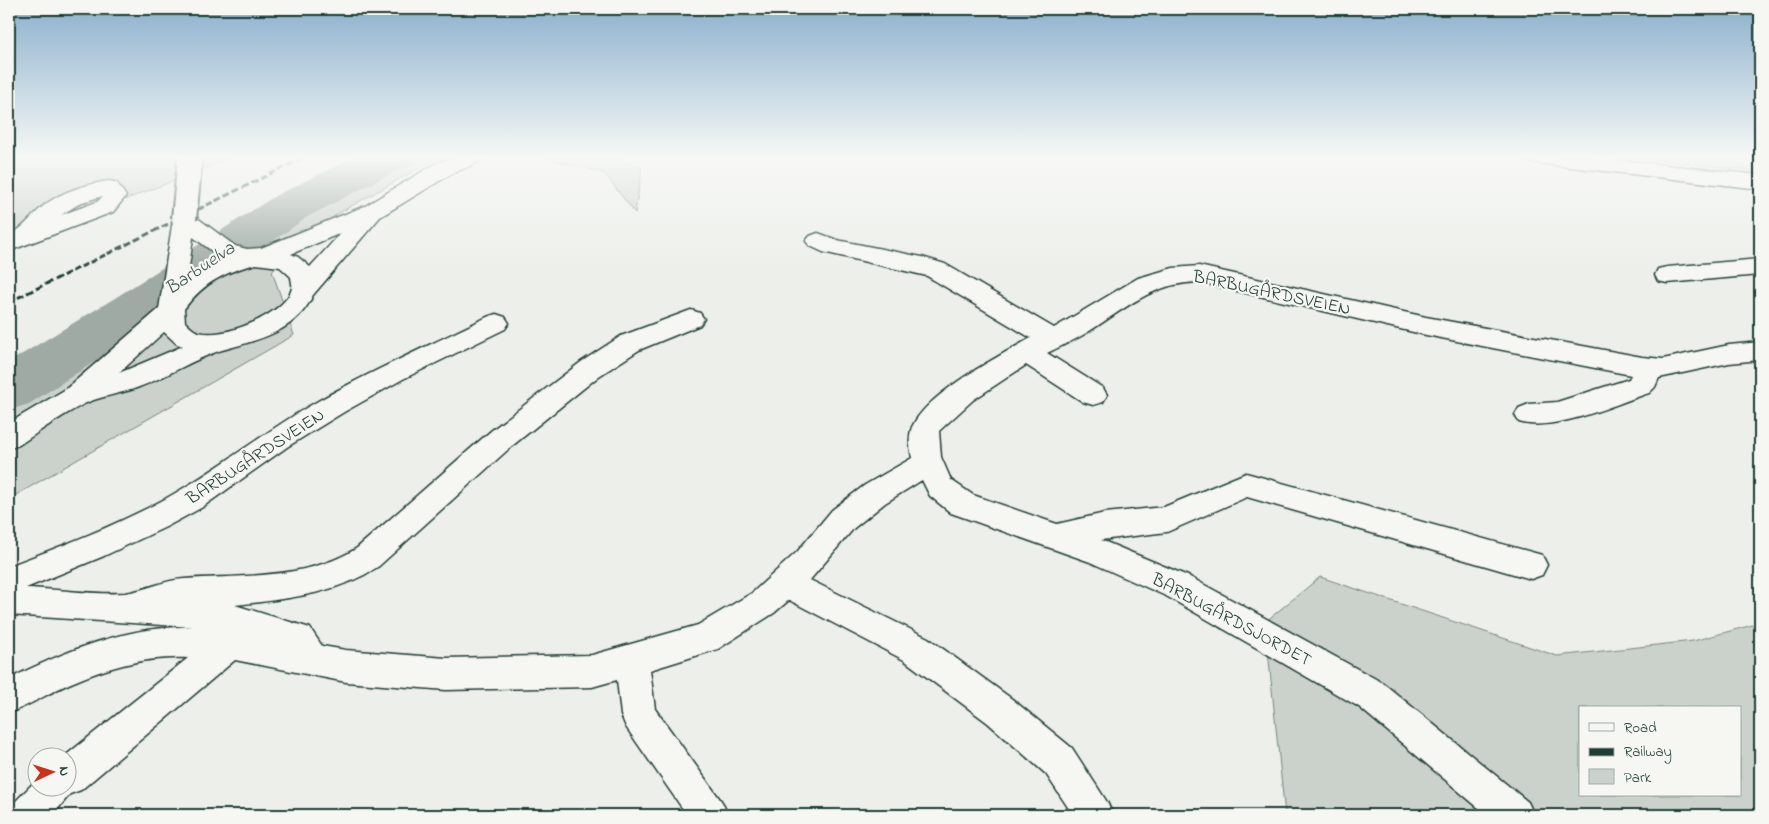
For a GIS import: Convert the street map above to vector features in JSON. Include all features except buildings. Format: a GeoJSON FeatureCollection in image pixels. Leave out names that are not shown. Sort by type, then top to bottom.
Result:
{"type":"FeatureCollection","features":[{"type":"Feature","properties":{"kind":"street"},"geometry":{"type":"LineString","coordinates":[[186,195],[172,310],[174,327],[184,336],[199,341],[217,342]]}},
{"type":"Feature","properties":{"kind":"street"},"geometry":{"type":"LineString","coordinates":[[9,437],[76,396],[172,310],[182,292],[195,280],[219,267],[255,258],[373,211],[399,195]]}},
{"type":"Feature","properties":{"kind":"street"},"geometry":{"type":"LineString","coordinates":[[76,396],[130,380],[217,342],[238,338],[260,330],[288,313],[304,290],[373,211]]}},
{"type":"Feature","properties":{"kind":"street"},"geometry":{"type":"LineString","coordinates":[[184,219],[228,251],[255,258],[289,262],[303,274],[304,290]]}},
{"type":"Feature","properties":{"kind":"street"},"geometry":{"type":"LineString","coordinates":[[9,243],[30,233]]}},
{"type":"Feature","properties":{"kind":"street"},"geometry":{"type":"LineString","coordinates":[[818,241],[831,247],[922,265],[936,270],[1052,339]]}},
{"type":"Feature","properties":{"kind":"street"},"geometry":{"type":"LineString","coordinates":[[1667,275],[1760,267]]}},
{"type":"Feature","properties":{"kind":"street","name":"BARBUGÅRDSVEIEN"},"geometry":{"type":"LineString","coordinates":[[928,466],[925,452],[926,428],[935,416],[972,386],[1052,339],[1068,332],[1113,302],[1148,283],[1180,274],[1199,274],[1426,326],[1642,367],[1663,369],[1729,354],[1760,351]]}},
{"type":"Feature","properties":{"kind":"street"},"geometry":{"type":"LineString","coordinates":[[125,606],[182,593],[221,593],[303,583],[350,569],[368,557],[502,438],[590,369],[630,343],[691,319]]}},
{"type":"Feature","properties":{"kind":"street","name":"BARBUGÅRDSVEIEN"},"geometry":{"type":"LineString","coordinates":[[9,580],[98,545],[175,508],[291,431],[362,389],[402,367],[453,345],[496,323]]}},
{"type":"Feature","properties":{"kind":"street"},"geometry":{"type":"LineString","coordinates":[[1028,353],[1093,395]]}},
{"type":"Feature","properties":{"kind":"street"},"geometry":{"type":"LineString","coordinates":[[1529,415],[1557,413],[1639,386],[1646,380],[1642,367]]}},
{"type":"Feature","properties":{"kind":"street"},"geometry":{"type":"LineString","coordinates":[[9,697],[60,671],[101,656],[139,646],[173,642],[230,644],[346,666],[446,674],[592,671],[706,638],[764,603],[808,562],[842,519],[875,494],[919,467],[928,466]]}},
{"type":"Feature","properties":{"kind":"street","name":"BARBUGÅRDSJORDET"},"geometry":{"type":"LineString","coordinates":[[928,466],[940,488],[962,504],[1101,553],[1179,587],[1371,695],[1515,815]]}},
{"type":"Feature","properties":{"kind":"street"},"geometry":{"type":"LineString","coordinates":[[1058,537],[1105,526],[1167,519],[1246,485],[1531,565]]}},
{"type":"Feature","properties":{"kind":"street"},"geometry":{"type":"LineString","coordinates":[[788,581],[796,588],[916,649],[1000,711],[1059,761],[1094,815]]}},
{"type":"Feature","properties":{"kind":"street"},"geometry":{"type":"LineString","coordinates":[[9,602],[125,606],[217,615],[258,625],[298,639],[314,660]]}},
{"type":"Feature","properties":{"kind":"street"},"geometry":{"type":"LineString","coordinates":[[78,769],[230,644]]}},
{"type":"Feature","properties":{"kind":"street"},"geometry":{"type":"LineString","coordinates":[[634,660],[633,675],[638,715],[709,815]]}},
{"type":"Feature","properties":{"kind":"street"},"geometry":{"type":"LineString","coordinates":[[28,815],[46,796]]}},
{"type":"Feature","properties":{"kind":"green space"},"geometry":{"type":"Polygon","coordinates":[[[9,195],[136,195],[9,245],[9,195]]]}},
{"type":"Feature","properties":{"kind":"green space"},"geometry":{"type":"Polygon","coordinates":[[[303,195],[370,195],[337,214],[272,271],[294,335],[9,499],[9,367],[127,307],[272,210],[303,195]]]}},
{"type":"Feature","properties":{"kind":"green space"},"geometry":{"type":"Polygon","coordinates":[[[621,195],[638,195],[635,213],[621,195]]]}},
{"type":"Feature","properties":{"kind":"green space"},"geometry":{"type":"Polygon","coordinates":[[[1320,577],[1557,656],[1693,641],[1760,623],[1760,815],[1285,815],[1265,622],[1320,577]]]}},
{"type":"Feature","properties":{"kind":"waterway","name":"Barbuelva"},"geometry":{"type":"LineString","coordinates":[[9,389],[134,311],[292,206],[313,195]]}},
{"type":"Feature","properties":{"kind":"railway"},"geometry":{"type":"LineString","coordinates":[[9,302],[227,195]]}}]}
